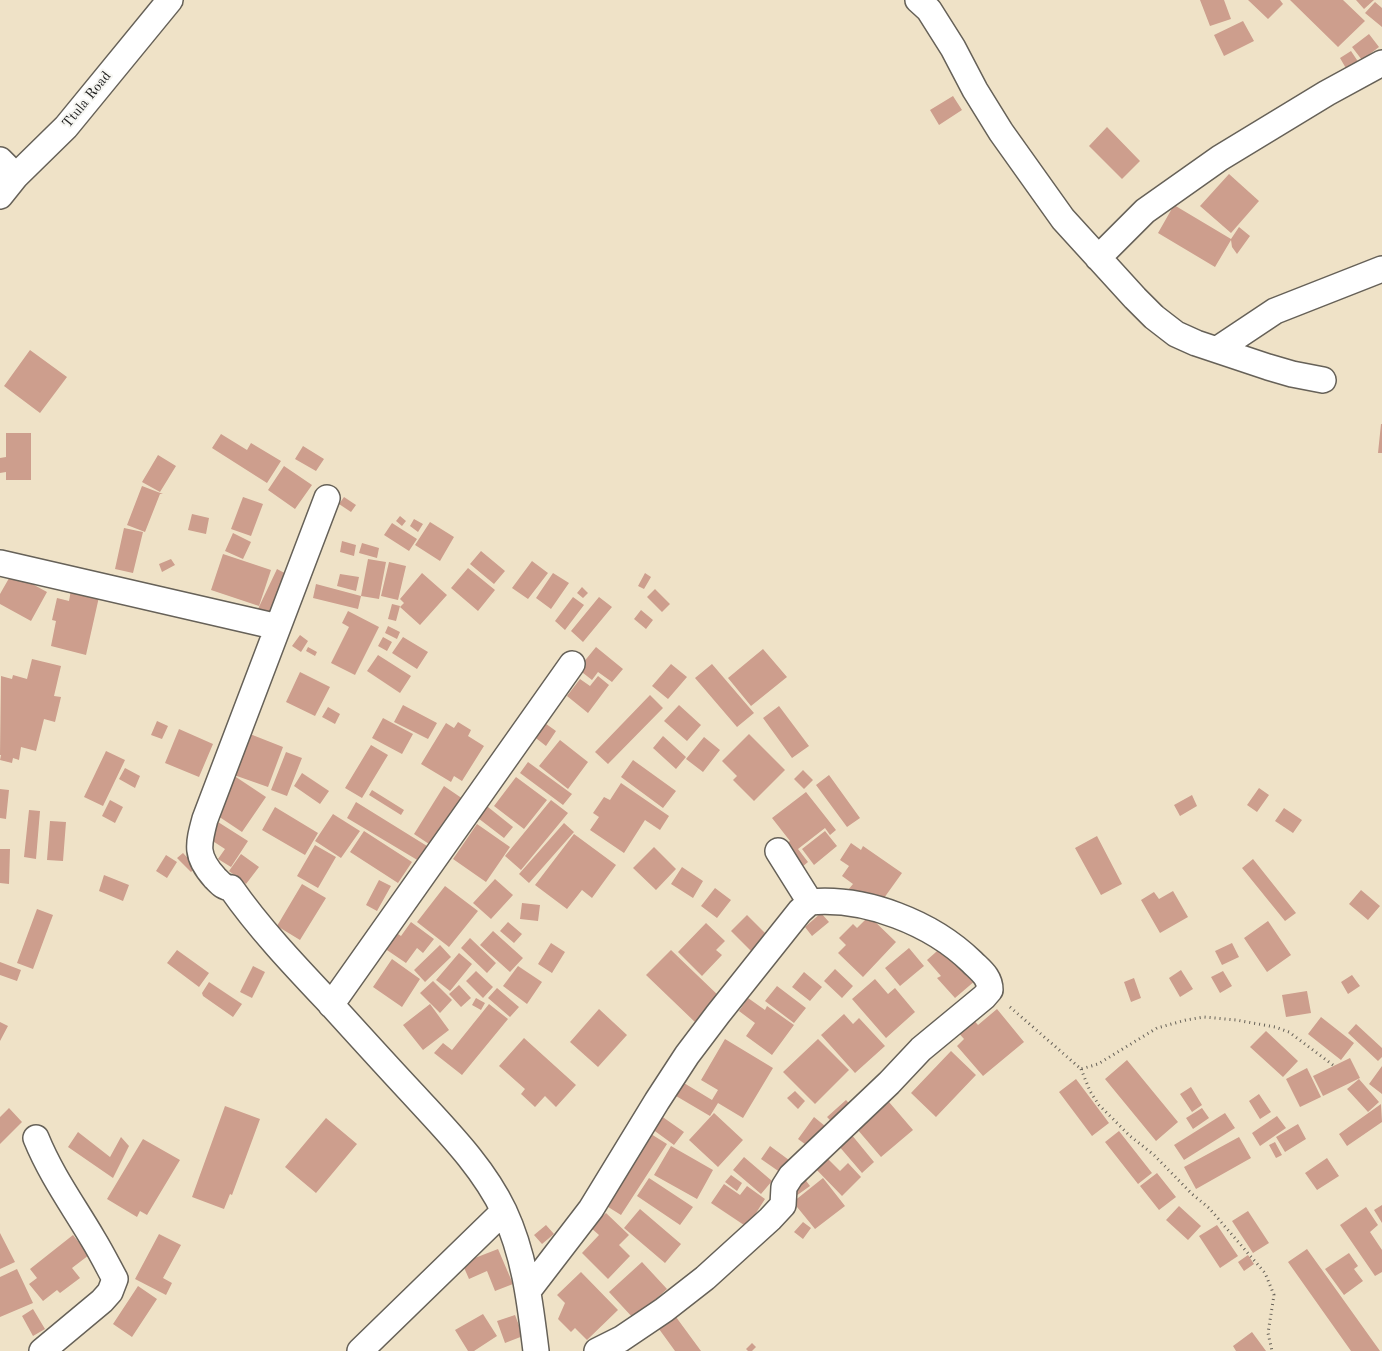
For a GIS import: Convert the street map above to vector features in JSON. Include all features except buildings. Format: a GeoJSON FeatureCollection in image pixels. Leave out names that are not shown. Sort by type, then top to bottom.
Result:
{"type":"FeatureCollection","features":[{"type":"Feature","properties":{"kind":"street","name":"Ttula Road"},"geometry":{"type":"LineString","coordinates":[[0,196],[8,168],[66,127],[170,0]]}},
{"type":"Feature","properties":{"kind":"street"},"geometry":{"type":"LineString","coordinates":[[918,0],[929,10],[975,90],[1029,172],[1063,219],[1154,317],[1176,334],[1196,343],[1292,374],[1323,380]]}},
{"type":"Feature","properties":{"kind":"street"},"geometry":{"type":"LineString","coordinates":[[1098,258],[1145,211],[1220,158],[1382,62]]}},
{"type":"Feature","properties":{"kind":"street"},"geometry":{"type":"LineString","coordinates":[[1218,349],[1275,311],[1382,268]]}},
{"type":"Feature","properties":{"kind":"street"},"geometry":{"type":"LineString","coordinates":[[326,498],[205,819],[200,840],[200,857],[211,874],[223,887],[231,888],[245,908],[286,957],[430,1113],[485,1176],[504,1211],[519,1248],[528,1291],[536,1351]]}},
{"type":"Feature","properties":{"kind":"street"},"geometry":{"type":"LineString","coordinates":[[0,563],[278,627]]}},
{"type":"Feature","properties":{"kind":"street"},"geometry":{"type":"LineString","coordinates":[[331,1005],[572,664]]}},
{"type":"Feature","properties":{"kind":"street"},"geometry":{"type":"LineString","coordinates":[[778,852],[810,902]]}},
{"type":"Feature","properties":{"kind":"street"},"geometry":{"type":"LineString","coordinates":[[528,1291],[591,1209],[687,1055],[800,911],[810,902],[824,901],[869,908],[897,915],[941,936],[963,953],[987,976],[990,990],[984,997],[921,1049],[889,1084],[791,1176],[784,1187],[783,1204],[770,1219],[705,1278],[664,1310],[621,1339],[597,1351]]}},
{"type":"Feature","properties":{"kind":"street"},"geometry":{"type":"LineString","coordinates":[[36,1138],[46,1162],[94,1240],[115,1279],[110,1292],[102,1301],[42,1351]]}},
{"type":"Feature","properties":{"kind":"street"},"geometry":{"type":"LineString","coordinates":[[360,1351],[504,1211]]}},
{"type":"Feature","properties":{"kind":"path"},"geometry":{"type":"LineString","coordinates":[[990,990],[1081,1068],[1090,1091],[1099,1105],[1130,1136],[1154,1154],[1192,1194],[1209,1208],[1265,1273],[1274,1295],[1268,1333],[1272,1351]]}},
{"type":"Feature","properties":{"kind":"path"},"geometry":{"type":"LineString","coordinates":[[1081,1068],[1098,1064],[1157,1028],[1204,1017],[1275,1027],[1288,1032],[1332,1065]]}}]}
